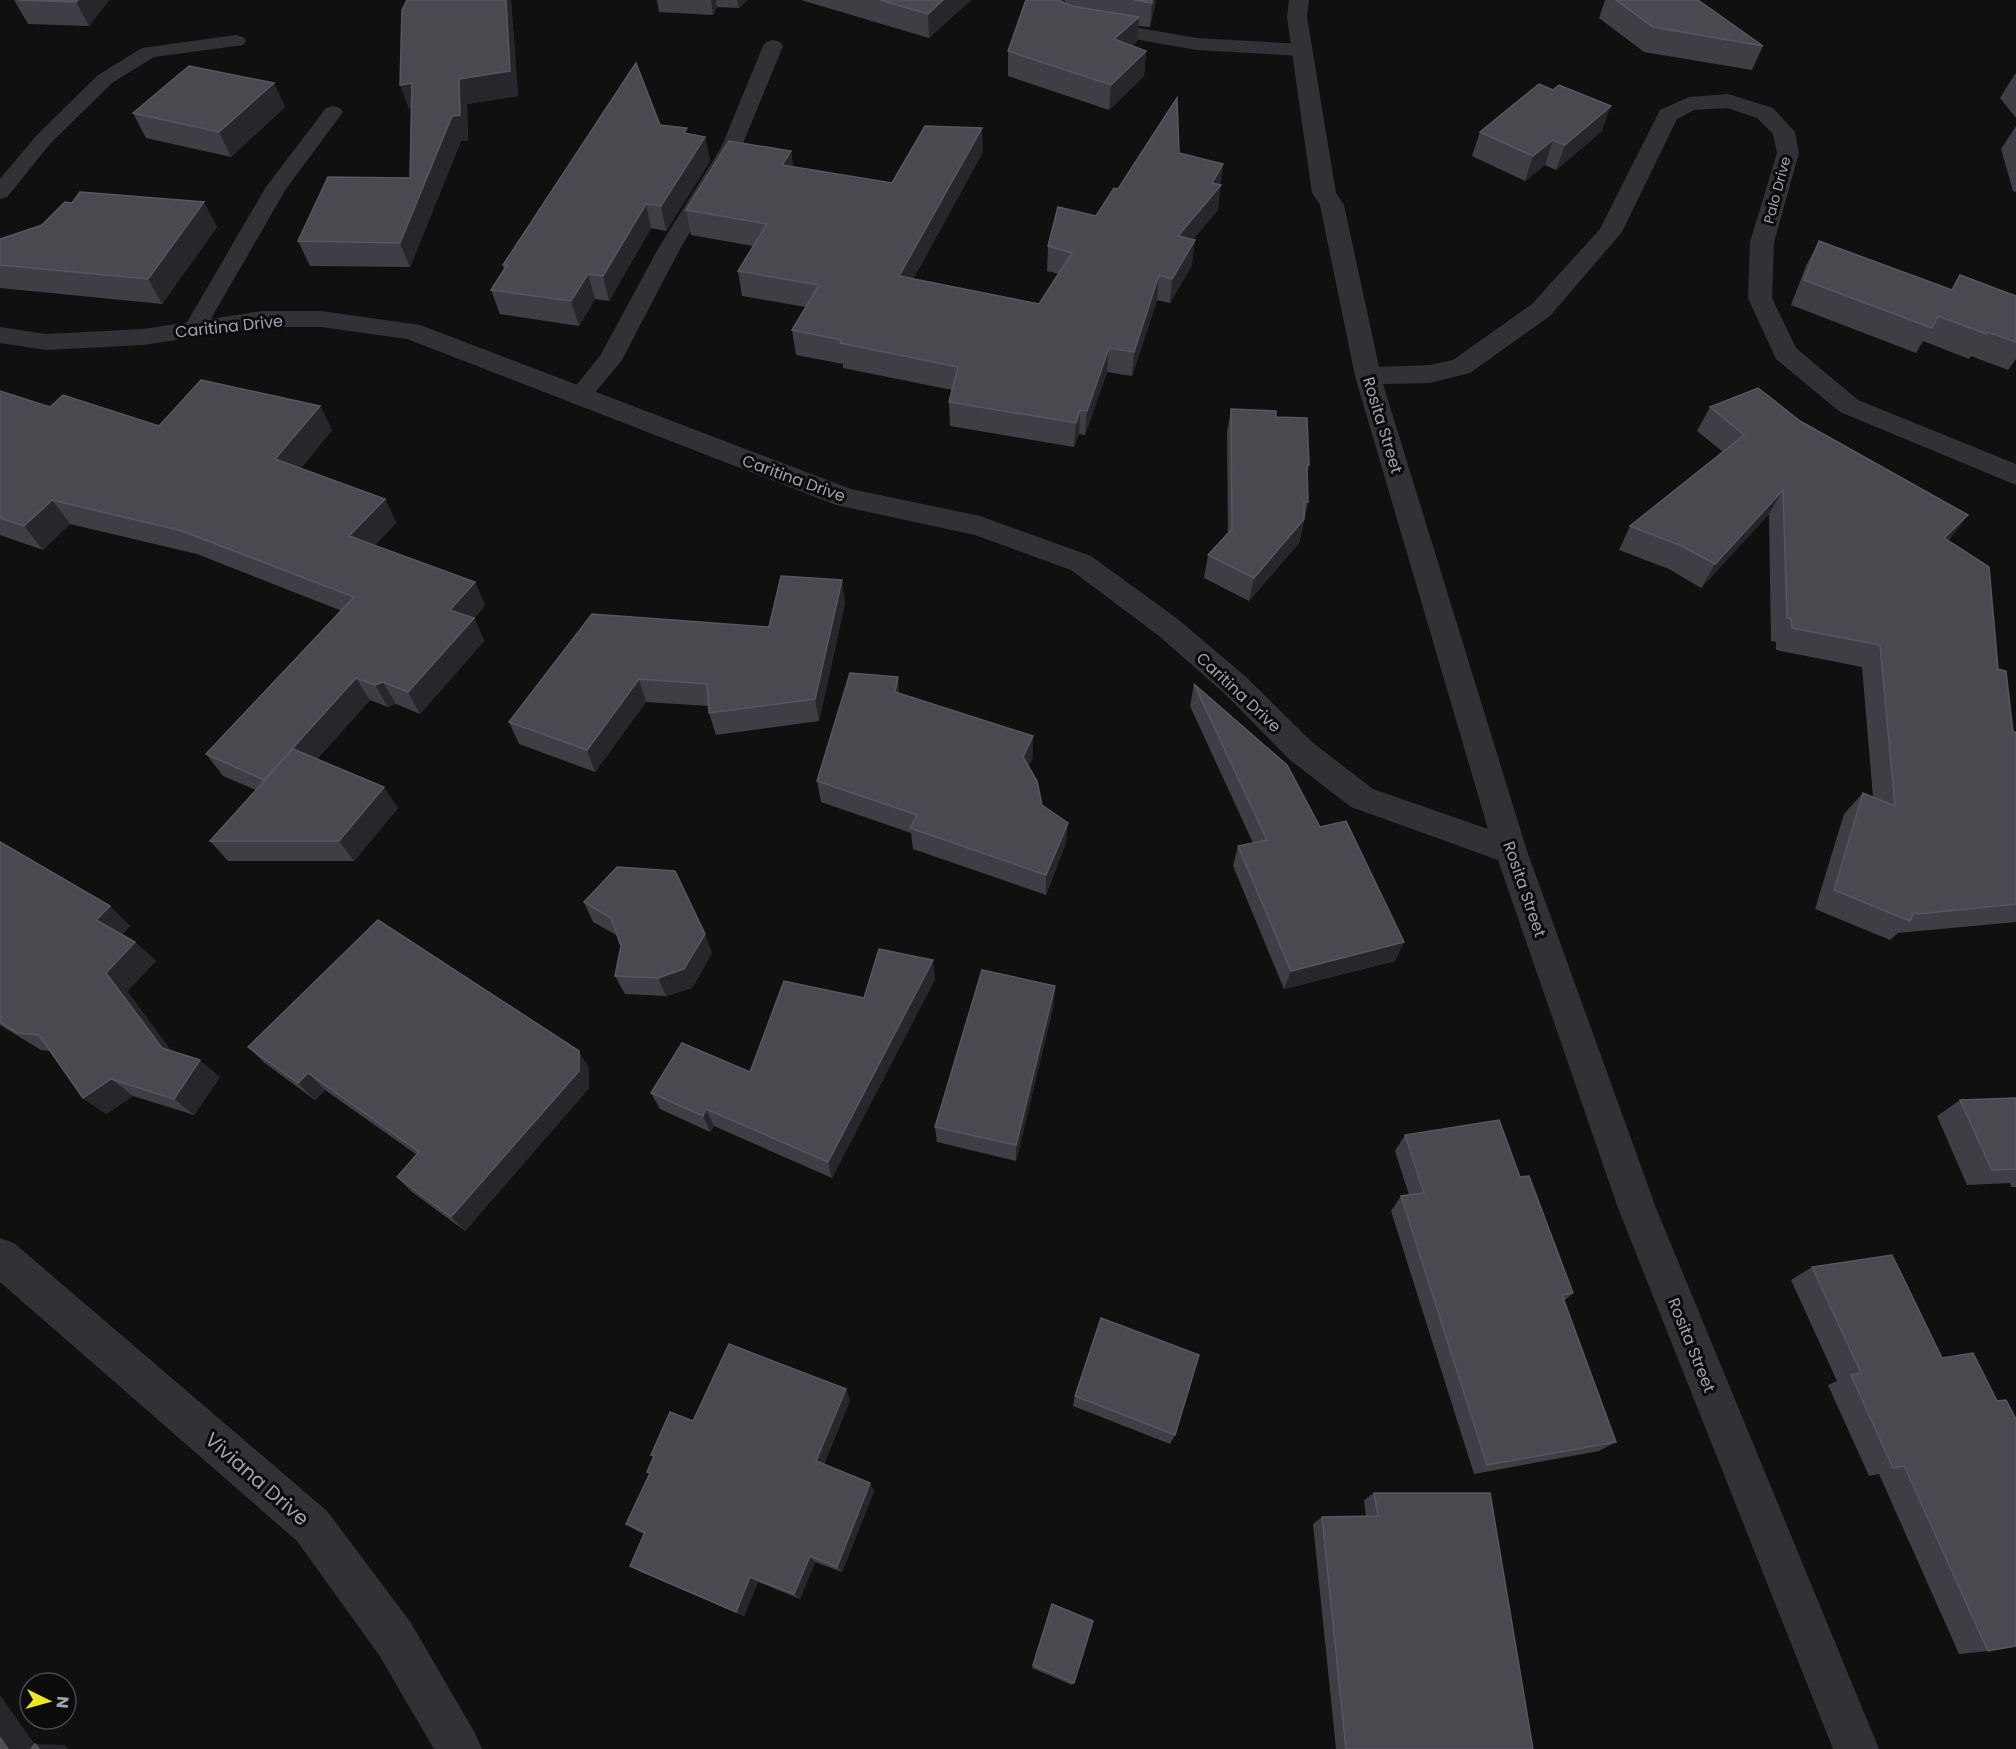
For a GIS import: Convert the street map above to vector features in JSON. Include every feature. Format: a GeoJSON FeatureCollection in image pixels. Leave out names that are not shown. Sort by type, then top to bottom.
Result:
{"type":"FeatureCollection","features":[{"type":"Feature","properties":{"kind":"street","name":"Rosita Street"},"geometry":{"type":"LineString","coordinates":[[1299,0],[1297,17],[1324,193],[1332,205],[1368,376],[1511,851],[1637,1208],[1856,1749]]}},
{"type":"Feature","properties":{"kind":"street","name":"Palo Drive"},"geometry":{"type":"LineString","coordinates":[[1368,376],[1430,374],[1461,367],[1541,310],[1610,232],[1668,115],[1689,104],[1728,101],[1765,113],[1784,132],[1788,153],[1762,243],[1760,298],[1785,353],[1849,406],[2016,475]]}},
{"type":"Feature","properties":{"kind":"street","name":"Caritina Drive"},"geometry":{"type":"LineString","coordinates":[[0,335],[46,342],[143,337],[262,319],[321,319],[411,331],[581,394],[749,462],[846,498],[980,526],[1081,563],[1169,628],[1235,685],[1301,751],[1362,798],[1511,851]]}},
{"type":"Feature","properties":{"kind":"street","name":"Viviana Drive"},"geometry":{"type":"LineString","coordinates":[[0,1257],[312,1526],[395,1639],[459,1749]]}},
{"type":"Feature","properties":{"kind":"lane"},"geometry":{"type":"LineString","coordinates":[[1054,0],[1062,17],[1071,22],[1197,44],[1302,50]]}},
{"type":"Feature","properties":{"kind":"lane"},"geometry":{"type":"LineString","coordinates":[[148,28],[149,52]]}},
{"type":"Feature","properties":{"kind":"lane"},"geometry":{"type":"LineString","coordinates":[[0,193],[43,140],[105,79],[149,52],[236,41]]}},
{"type":"Feature","properties":{"kind":"lane"},"geometry":{"type":"LineString","coordinates":[[581,394],[610,360],[670,247],[731,148],[773,46]]}},
{"type":"Feature","properties":{"kind":"lane"},"geometry":{"type":"LineString","coordinates":[[194,329],[276,187],[333,112]]}},
{"type":"Feature","properties":{"kind":"building"},"geometry":{"type":"Polygon","coordinates":[[[18,0],[78,0],[76,2],[18,0]]]}},
{"type":"Feature","properties":{"kind":"building"},"geometry":{"type":"Polygon","coordinates":[[[407,0],[506,0],[510,71],[459,79],[460,115],[452,116],[400,243],[298,241],[328,177],[410,178],[412,83],[400,85],[402,10],[407,0]]]}},
{"type":"Feature","properties":{"kind":"building"},"geometry":{"type":"Polygon","coordinates":[[[880,0],[943,0],[928,14],[880,0]]]}},
{"type":"Feature","properties":{"kind":"building"},"geometry":{"type":"Polygon","coordinates":[[[1026,0],[1058,0],[1071,6],[1139,17],[1114,39],[1146,51],[1111,85],[1008,51],[1026,0]]]}},
{"type":"Feature","properties":{"kind":"building"},"geometry":{"type":"Polygon","coordinates":[[[1134,0],[1152,0],[1152,3],[1134,0]]]}},
{"type":"Feature","properties":{"kind":"building"},"geometry":{"type":"Polygon","coordinates":[[[1616,0],[1698,0],[1763,46],[1653,27],[1616,0]]]}},
{"type":"Feature","properties":{"kind":"building"},"geometry":{"type":"Polygon","coordinates":[[[636,63],[660,125],[687,128],[684,133],[705,137],[661,206],[646,204],[603,276],[588,274],[571,301],[491,290],[507,265],[503,265],[636,63]]]}},
{"type":"Feature","properties":{"kind":"building"},"geometry":{"type":"Polygon","coordinates":[[[189,66],[274,83],[219,132],[133,113],[189,66]]]}},
{"type":"Feature","properties":{"kind":"building"},"geometry":{"type":"Polygon","coordinates":[[[1539,84],[1553,90],[1559,85],[1611,106],[1565,145],[1553,140],[1533,156],[1480,132],[1539,84]]]}},
{"type":"Feature","properties":{"kind":"building"},"geometry":{"type":"Polygon","coordinates":[[[1177,98],[1179,153],[1223,164],[1212,183],[1221,185],[1178,236],[1195,240],[1172,279],[1159,275],[1134,352],[1109,348],[1087,411],[1080,410],[1076,423],[949,402],[958,367],[840,343],[842,340],[792,330],[819,285],[738,271],[767,224],[686,210],[729,141],[791,151],[782,165],[892,183],[925,126],[982,128],[899,276],[1039,304],[1072,253],[1048,246],[1058,207],[1096,216],[1114,188],[1118,189],[1177,98]]]}},
{"type":"Feature","properties":{"kind":"building"},"geometry":{"type":"Polygon","coordinates":[[[80,192],[204,202],[148,279],[0,265],[0,239],[42,225],[65,202],[72,203],[80,192]]]}},
{"type":"Feature","properties":{"kind":"building"},"geometry":{"type":"Polygon","coordinates":[[[1819,241],[1952,290],[1960,275],[2016,296],[2016,342],[1988,332],[1986,334],[1938,316],[1932,328],[1804,280],[1819,241]]]}},
{"type":"Feature","properties":{"kind":"building"},"geometry":{"type":"Polygon","coordinates":[[[201,380],[320,406],[275,459],[385,499],[349,536],[475,582],[450,610],[474,618],[408,692],[383,682],[375,685],[356,678],[264,780],[206,754],[354,597],[182,531],[52,500],[24,526],[0,518],[0,391],[50,407],[63,395],[159,426],[201,380]]]}},
{"type":"Feature","properties":{"kind":"building"},"geometry":{"type":"Polygon","coordinates":[[[1758,388],[1800,421],[1968,515],[1944,538],[1989,567],[1998,669],[2006,671],[2013,732],[2016,732],[2016,904],[1918,914],[1914,912],[1910,921],[1834,890],[1863,793],[1895,806],[1880,645],[1792,628],[1791,619],[1787,618],[1783,490],[1715,564],[1682,546],[1630,526],[1744,435],[1710,407],[1758,388]]]}},
{"type":"Feature","properties":{"kind":"building"},"geometry":{"type":"Polygon","coordinates":[[[1231,409],[1276,411],[1276,417],[1307,418],[1308,502],[1304,502],[1304,519],[1254,578],[1208,555],[1232,529],[1231,409]]]}},
{"type":"Feature","properties":{"kind":"building"},"geometry":{"type":"Polygon","coordinates":[[[781,576],[842,580],[815,699],[709,713],[707,684],[639,679],[587,750],[509,722],[592,614],[769,627],[781,576]]]}},
{"type":"Feature","properties":{"kind":"building"},"geometry":{"type":"Polygon","coordinates":[[[850,673],[898,677],[895,692],[1033,736],[1023,757],[1037,781],[1042,805],[1068,823],[1046,875],[910,828],[917,815],[817,781],[850,673]]]}},
{"type":"Feature","properties":{"kind":"building"},"geometry":{"type":"Polygon","coordinates":[[[1194,684],[1287,765],[1320,827],[1346,821],[1404,942],[1291,971],[1238,846],[1267,840],[1194,684]]]}},
{"type":"Feature","properties":{"kind":"building"},"geometry":{"type":"Polygon","coordinates":[[[293,749],[384,787],[339,841],[210,841],[293,749]]]}},
{"type":"Feature","properties":{"kind":"building"},"geometry":{"type":"Polygon","coordinates":[[[0,842],[110,906],[96,920],[135,942],[106,973],[162,1048],[200,1060],[174,1099],[111,1079],[83,1098],[39,1035],[17,1033],[0,1022],[0,842]]]}},
{"type":"Feature","properties":{"kind":"building"},"geometry":{"type":"Polygon","coordinates":[[[617,867],[675,871],[705,934],[684,969],[658,978],[615,976],[621,946],[611,918],[584,902],[617,867]]]}},
{"type":"Feature","properties":{"kind":"building"},"geometry":{"type":"Polygon","coordinates":[[[378,920],[579,1051],[579,1071],[451,1217],[397,1177],[419,1152],[308,1073],[298,1083],[248,1047],[378,920]]]}},
{"type":"Feature","properties":{"kind":"building"},"geometry":{"type":"Polygon","coordinates":[[[879,949],[933,960],[828,1162],[706,1109],[703,1116],[651,1093],[682,1043],[750,1072],[784,981],[864,998],[879,949]]]}},
{"type":"Feature","properties":{"kind":"building"},"geometry":{"type":"Polygon","coordinates":[[[982,970],[1055,986],[1016,1145],[935,1127],[982,970]]]}},
{"type":"Feature","properties":{"kind":"building"},"geometry":{"type":"Polygon","coordinates":[[[2016,1098],[2016,1169],[1992,1170],[1960,1100],[2016,1098]]]}},
{"type":"Feature","properties":{"kind":"building"},"geometry":{"type":"Polygon","coordinates":[[[1499,1120],[1520,1177],[1529,1176],[1573,1293],[1562,1295],[1616,1442],[1487,1465],[1401,1196],[1424,1193],[1405,1135],[1499,1120]]]}},
{"type":"Feature","properties":{"kind":"building"},"geometry":{"type":"Polygon","coordinates":[[[1892,1255],[1942,1358],[1973,1353],[1997,1401],[2006,1400],[2016,1419],[2016,1646],[1988,1651],[1904,1466],[1893,1468],[1851,1375],[1861,1373],[1812,1267],[1892,1255]]]}},
{"type":"Feature","properties":{"kind":"building"},"geometry":{"type":"Polygon","coordinates":[[[1101,1318],[1199,1355],[1175,1435],[1075,1396],[1101,1318]]]}},
{"type":"Feature","properties":{"kind":"building"},"geometry":{"type":"Polygon","coordinates":[[[729,1344],[846,1389],[816,1461],[870,1483],[837,1567],[810,1556],[794,1594],[750,1577],[736,1612],[630,1566],[645,1532],[626,1524],[650,1473],[647,1472],[654,1456],[651,1455],[670,1412],[693,1421],[729,1344]]]}},
{"type":"Feature","properties":{"kind":"building"},"geometry":{"type":"Polygon","coordinates":[[[1374,1493],[1490,1493],[1533,1749],[1346,1749],[1322,1517],[1378,1516],[1374,1493]]]}},
{"type":"Feature","properties":{"kind":"building"},"geometry":{"type":"Polygon","coordinates":[[[1052,1604],[1093,1621],[1074,1683],[1033,1665],[1052,1604]]]}},
{"type":"Feature","properties":{"kind":"building"},"geometry":{"type":"Polygon","coordinates":[[[0,1738],[8,1749],[0,1749],[0,1738]]]}}]}
